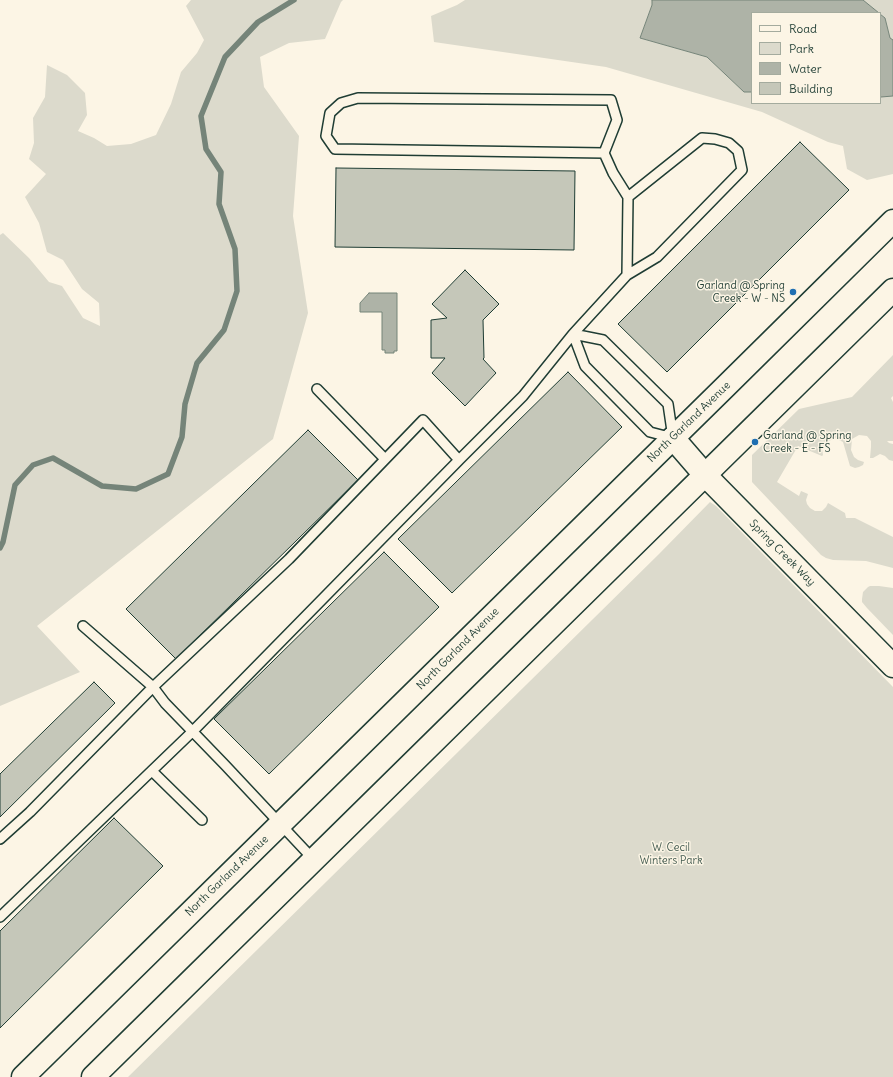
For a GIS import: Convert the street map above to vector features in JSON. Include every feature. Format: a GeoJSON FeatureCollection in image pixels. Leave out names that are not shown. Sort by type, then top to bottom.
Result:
{"type":"FeatureCollection","features":[{"type":"Feature","properties":{"kind":"main road","name":"North Garland Avenue"},"geometry":{"type":"LineString","coordinates":[[23,1077],[893,221]]}},
{"type":"Feature","properties":{"kind":"main road"},"geometry":{"type":"LineString","coordinates":[[93,1077],[893,290]]}},
{"type":"Feature","properties":{"kind":"main road","name":"Spring Creek Way"},"geometry":{"type":"LineString","coordinates":[[673,438],[705,475],[893,666]]}},
{"type":"Feature","properties":{"kind":"lane"},"geometry":{"type":"LineString","coordinates":[[604,153],[334,149],[326,136],[330,113],[341,103],[358,98],[611,100],[617,120],[604,153],[613,173],[628,197],[627,275]]}},
{"type":"Feature","properties":{"kind":"lane"},"geometry":{"type":"LineString","coordinates":[[0,917],[192,732],[523,396],[573,334],[627,275],[656,257],[742,170],[738,151],[729,143],[715,139],[702,138],[628,197]]}},
{"type":"Feature","properties":{"kind":"lane"},"geometry":{"type":"LineString","coordinates":[[573,334],[603,340],[668,404],[673,438],[650,432],[584,366],[573,334]]}},
{"type":"Feature","properties":{"kind":"lane"},"geometry":{"type":"LineString","coordinates":[[317,389],[385,459]]}},
{"type":"Feature","properties":{"kind":"lane"},"geometry":{"type":"LineString","coordinates":[[0,839],[30,812],[152,687],[288,559],[423,420],[459,460]]}},
{"type":"Feature","properties":{"kind":"lane"},"geometry":{"type":"LineString","coordinates":[[83,626],[152,687],[192,732],[314,860]]}},
{"type":"Feature","properties":{"kind":"lane"},"geometry":{"type":"LineString","coordinates":[[152,771],[202,820]]}},
{"type":"Feature","properties":{"kind":"green space"},"geometry":{"type":"Polygon","coordinates":[[[191,0],[343,0],[325,39],[289,43],[260,57],[264,87],[299,136],[293,216],[308,313],[273,439],[37,626],[80,672],[0,706],[0,235],[3,233],[29,258],[49,282],[62,286],[83,318],[100,326],[99,303],[82,289],[63,260],[47,252],[39,223],[25,197],[46,174],[29,159],[34,143],[33,118],[45,97],[47,65],[67,75],[85,93],[87,115],[78,131],[107,146],[131,144],[156,135],[171,104],[181,72],[197,53],[204,40],[186,6],[191,0]]]}},
{"type":"Feature","properties":{"kind":"green space"},"geometry":{"type":"Polygon","coordinates":[[[465,0],[652,0],[652,5],[640,38],[707,57],[744,92],[751,92],[751,104],[881,104],[881,97],[893,96],[893,174],[867,180],[847,169],[843,146],[828,142],[762,112],[606,67],[434,42],[431,16],[465,0]]]}},
{"type":"Feature","properties":{"kind":"green space"},"geometry":{"type":"Polygon","coordinates":[[[863,0],[893,0],[893,40],[890,38],[885,18],[881,15],[881,12],[878,12],[863,0]]]}},
{"type":"Feature","properties":{"kind":"green space"},"geometry":{"type":"Polygon","coordinates":[[[893,355],[893,396],[891,398],[893,402],[893,441],[887,441],[893,444],[893,461],[880,454],[870,458],[871,441],[867,436],[859,435],[852,439],[851,450],[854,457],[864,462],[863,465],[855,468],[850,466],[843,442],[835,438],[825,443],[822,449],[822,456],[798,446],[777,482],[799,496],[801,491],[808,494],[806,500],[807,504],[815,511],[822,511],[828,503],[845,513],[846,518],[855,518],[893,537],[893,568],[866,561],[833,560],[826,558],[821,555],[752,482],[752,455],[799,409],[852,397],[893,355]]]}},
{"type":"Feature","properties":{"kind":"green space","name":"W. Cecil Winters Park"},"geometry":{"type":"Polygon","coordinates":[[[710,502],[716,506],[893,687],[893,1077],[128,1077],[659,554],[710,502]]]}},
{"type":"Feature","properties":{"kind":"green space"},"geometry":{"type":"Polygon","coordinates":[[[870,586],[893,588],[893,635],[862,602],[863,592],[870,586]]]}},
{"type":"Feature","properties":{"kind":"water"},"geometry":{"type":"Polygon","coordinates":[[[652,0],[863,0],[878,12],[751,12],[751,92],[744,92],[707,57],[640,38],[652,5],[652,0]]]}},
{"type":"Feature","properties":{"kind":"water"},"geometry":{"type":"Polygon","coordinates":[[[881,15],[885,18],[890,38],[893,40],[893,96],[881,97],[881,15]]]}},
{"type":"Feature","properties":{"kind":"water"},"geometry":{"type":"Polygon","coordinates":[[[369,293],[397,293],[397,351],[394,351],[394,353],[385,353],[385,350],[382,350],[382,312],[360,312],[360,303],[369,293]]]}},
{"type":"Feature","properties":{"kind":"building"},"geometry":{"type":"Polygon","coordinates":[[[800,142],[849,190],[667,372],[618,324],[800,142]]]}},
{"type":"Feature","properties":{"kind":"building"},"geometry":{"type":"Polygon","coordinates":[[[336,168],[575,171],[574,250],[335,247],[336,168]]]}},
{"type":"Feature","properties":{"kind":"building"},"geometry":{"type":"Polygon","coordinates":[[[465,270],[499,304],[483,320],[483,359],[496,373],[465,406],[432,373],[445,358],[431,358],[431,320],[447,318],[432,304],[465,270]]]}},
{"type":"Feature","properties":{"kind":"building"},"geometry":{"type":"Polygon","coordinates":[[[568,372],[622,427],[452,593],[398,539],[568,372]]]}},
{"type":"Feature","properties":{"kind":"building"},"geometry":{"type":"Polygon","coordinates":[[[308,430],[358,480],[176,659],[126,609],[308,430]]]}},
{"type":"Feature","properties":{"kind":"building"},"geometry":{"type":"Polygon","coordinates":[[[384,552],[439,607],[269,774],[214,719],[384,552]]]}},
{"type":"Feature","properties":{"kind":"building"},"geometry":{"type":"Polygon","coordinates":[[[94,682],[115,703],[0,817],[0,774],[94,682]]]}},
{"type":"Feature","properties":{"kind":"building"},"geometry":{"type":"Polygon","coordinates":[[[114,818],[163,866],[0,1028],[0,931],[114,818]]]}},
{"type":"Feature","properties":{"kind":"waterway"},"geometry":{"type":"LineString","coordinates":[[0,548],[3,542],[15,485],[33,465],[53,458],[102,486],[136,489],[168,474],[182,437],[185,404],[197,363],[224,330],[237,291],[235,249],[219,204],[221,172],[206,149],[201,116],[225,57],[258,22],[294,0]]}},
{"type":"Feature","properties":{"kind":"place","name":"Garland @ Spring Creek - W - NS"},"geometry":{"type":"Point","coordinates":[793,292]}},
{"type":"Feature","properties":{"kind":"place","name":"Garland @ Spring Creek - E - FS"},"geometry":{"type":"Point","coordinates":[755,442]}}]}
